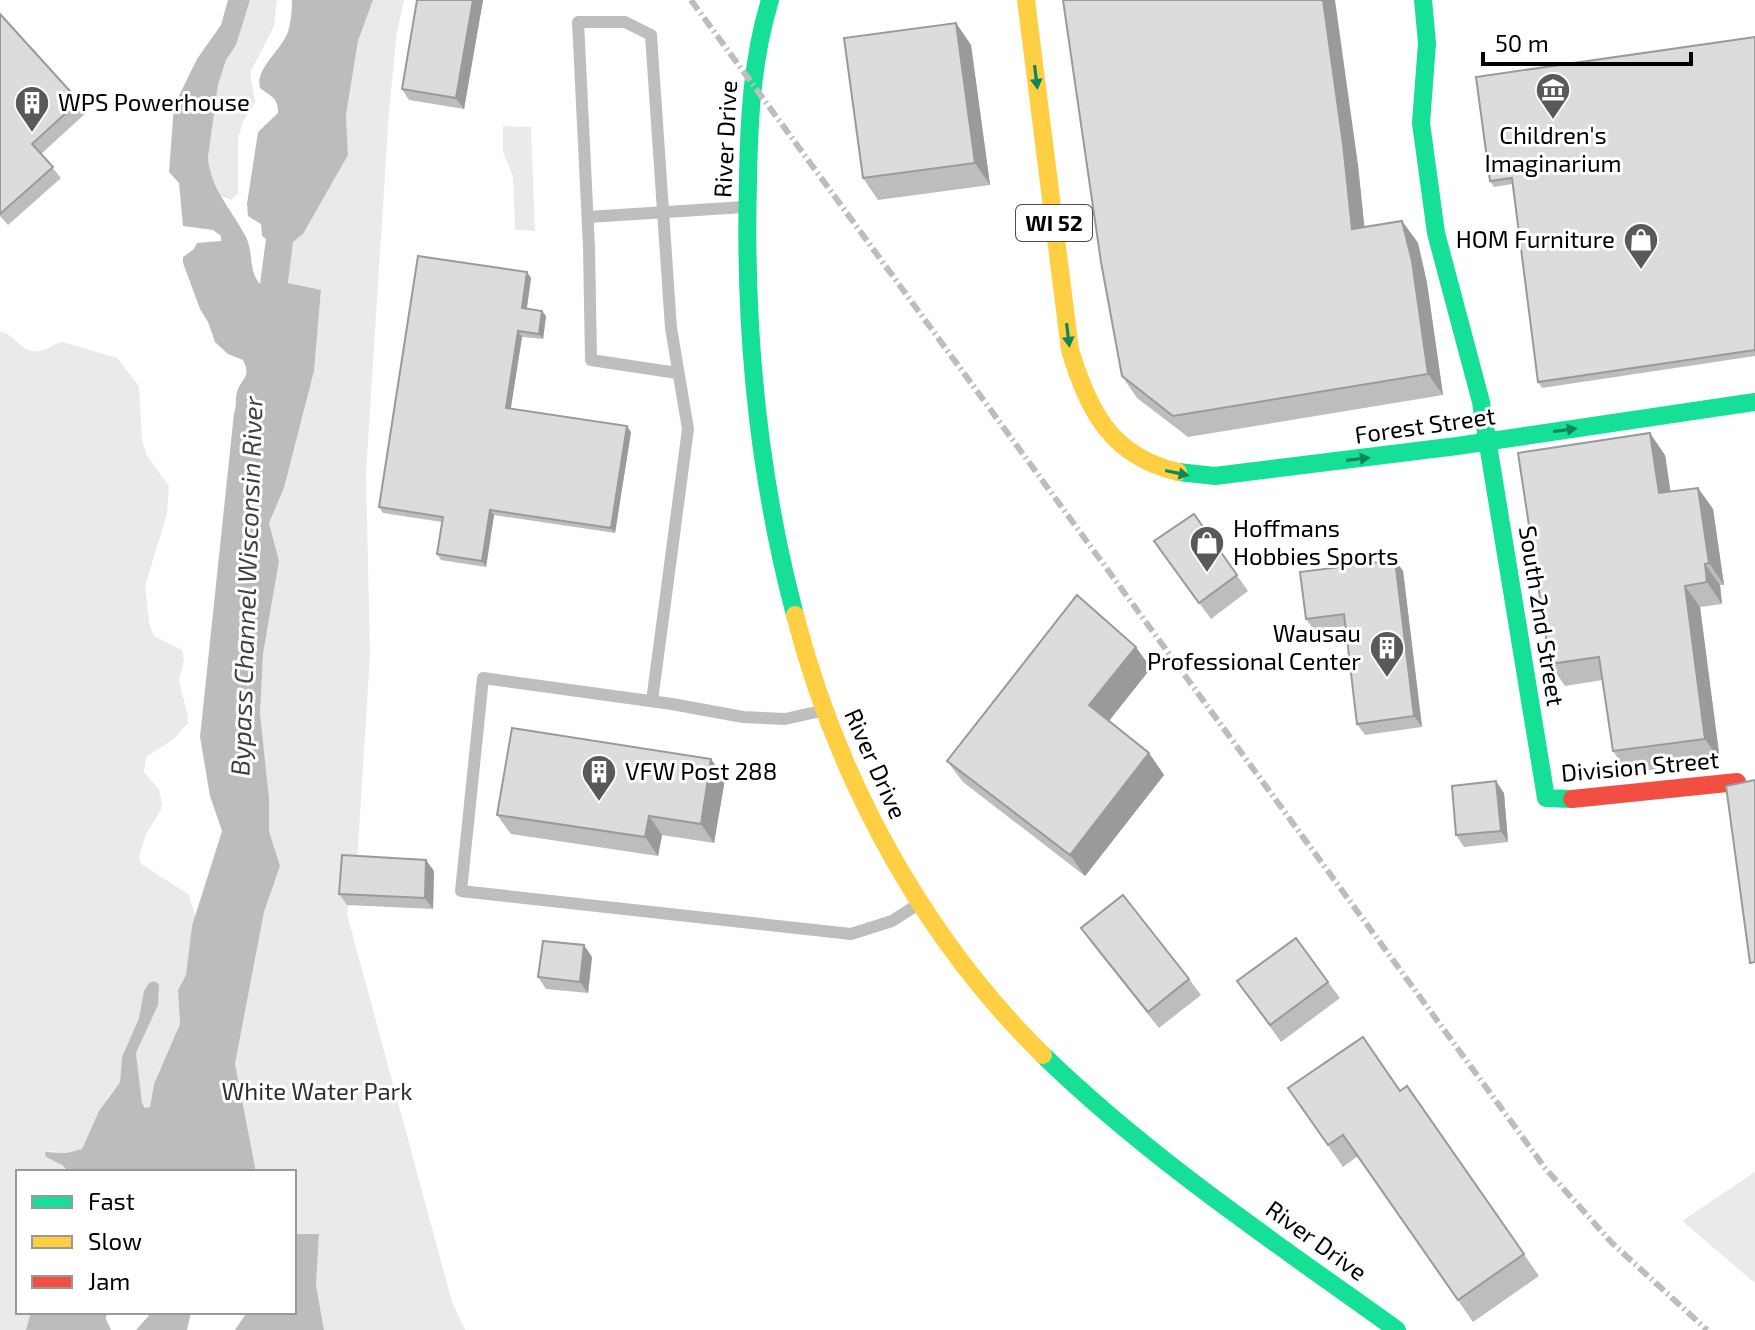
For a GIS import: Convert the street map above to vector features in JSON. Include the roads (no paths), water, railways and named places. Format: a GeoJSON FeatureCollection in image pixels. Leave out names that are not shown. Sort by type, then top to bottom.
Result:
{"type":"FeatureCollection","features":[{"type":"Feature","properties":{"kind":"street","name":"River Drive"},"geometry":{"type":"LineString","coordinates":[[770,0],[759,37],[752,82],[747,207],[753,350],[765,462],[796,622],[824,710],[871,816],[920,902],[987,993],[1082,1093],[1171,1165],[1397,1330]]}},
{"type":"Feature","properties":{"kind":"street","name":"Forest Street"},"geometry":{"type":"LineString","coordinates":[[1026,0],[1070,350],[1085,398],[1124,449],[1149,465],[1189,476],[1260,472],[1755,402]]}},
{"type":"Feature","properties":{"kind":"street","name":"South 2nd Street"},"geometry":{"type":"LineString","coordinates":[[1423,0],[1427,43],[1421,123],[1436,233],[1475,376],[1488,442],[1546,798]]}},
{"type":"Feature","properties":{"kind":"street","name":"Division Street"},"geometry":{"type":"LineString","coordinates":[[1546,798],[1578,799],[1742,781]]}},
{"type":"Feature","properties":{"kind":"lane"},"geometry":{"type":"LineString","coordinates":[[652,701],[688,429],[677,373],[651,35],[625,22],[578,22],[588,217],[591,360],[677,373]]}},
{"type":"Feature","properties":{"kind":"lane"},"geometry":{"type":"LineString","coordinates":[[588,217],[747,207]]}},
{"type":"Feature","properties":{"kind":"lane"},"geometry":{"type":"LineString","coordinates":[[824,710],[769,720],[483,678],[461,891],[851,934],[892,921],[920,902]]}},
{"type":"Feature","properties":{"kind":"water","name":"Bypass Channel Wisconsin River"},"geometry":{"type":"Polygon","coordinates":[[[228,0],[250,0],[236,45],[226,60],[218,85],[208,157],[217,189],[246,237],[254,273],[260,284],[266,239],[262,236],[261,224],[248,216],[247,204],[258,132],[278,113],[275,101],[260,88],[261,73],[288,32],[292,0],[373,0],[358,41],[346,115],[348,155],[303,234],[293,242],[288,283],[321,290],[314,371],[284,488],[269,523],[279,561],[263,654],[260,713],[269,798],[269,831],[280,866],[264,912],[235,1064],[256,1170],[67,1170],[46,1157],[45,1152],[67,1153],[82,1149],[99,1111],[120,1082],[122,1057],[139,1018],[144,991],[154,981],[159,984],[158,1005],[136,1053],[142,1103],[145,1108],[150,1107],[154,1084],[180,1024],[178,990],[186,975],[192,926],[222,831],[210,796],[200,737],[234,413],[237,392],[246,371],[243,360],[228,354],[215,342],[183,263],[183,257],[197,243],[221,241],[221,236],[213,230],[183,226],[179,183],[169,172],[174,106],[197,59],[221,25],[228,0]]]}},
{"type":"Feature","properties":{"kind":"water"},"geometry":{"type":"Polygon","coordinates":[[[296,1233],[319,1234],[316,1285],[324,1330],[235,1330],[246,1314],[296,1314],[296,1233]]]}},
{"type":"Feature","properties":{"kind":"water"},"geometry":{"type":"Polygon","coordinates":[[[30,1314],[107,1314],[111,1330],[26,1330],[30,1314]]]}},
{"type":"Feature","properties":{"kind":"water"},"geometry":{"type":"Polygon","coordinates":[[[150,1314],[191,1314],[187,1330],[136,1330],[150,1314]]]}},
{"type":"Feature","properties":{"kind":"railway"},"geometry":{"type":"LineString","coordinates":[[691,0],[1545,1168],[1612,1243],[1707,1330]]}},
{"type":"Feature","properties":{"kind":"place","name":"Children's Imaginarium"},"geometry":{"type":"Point","coordinates":[1553,121]}},
{"type":"Feature","properties":{"kind":"place","name":"WPS Powerhouse"},"geometry":{"type":"Point","coordinates":[32,134]}},
{"type":"Feature","properties":{"kind":"place","name":"HOM Furniture"},"geometry":{"type":"Point","coordinates":[1641,271]}},
{"type":"Feature","properties":{"kind":"place","name":"Hoffmans Hobbies Sports"},"geometry":{"type":"Point","coordinates":[1207,574]}},
{"type":"Feature","properties":{"kind":"place","name":"Wausau Professional Center"},"geometry":{"type":"Point","coordinates":[1387,679]}},
{"type":"Feature","properties":{"kind":"place","name":"VFW Post 288"},"geometry":{"type":"Point","coordinates":[599,803]}},
{"type":"Feature","properties":{"kind":"park label","name":"White Water Park"},"geometry":{"type":"Point","coordinates":[317,1092]}}]}
